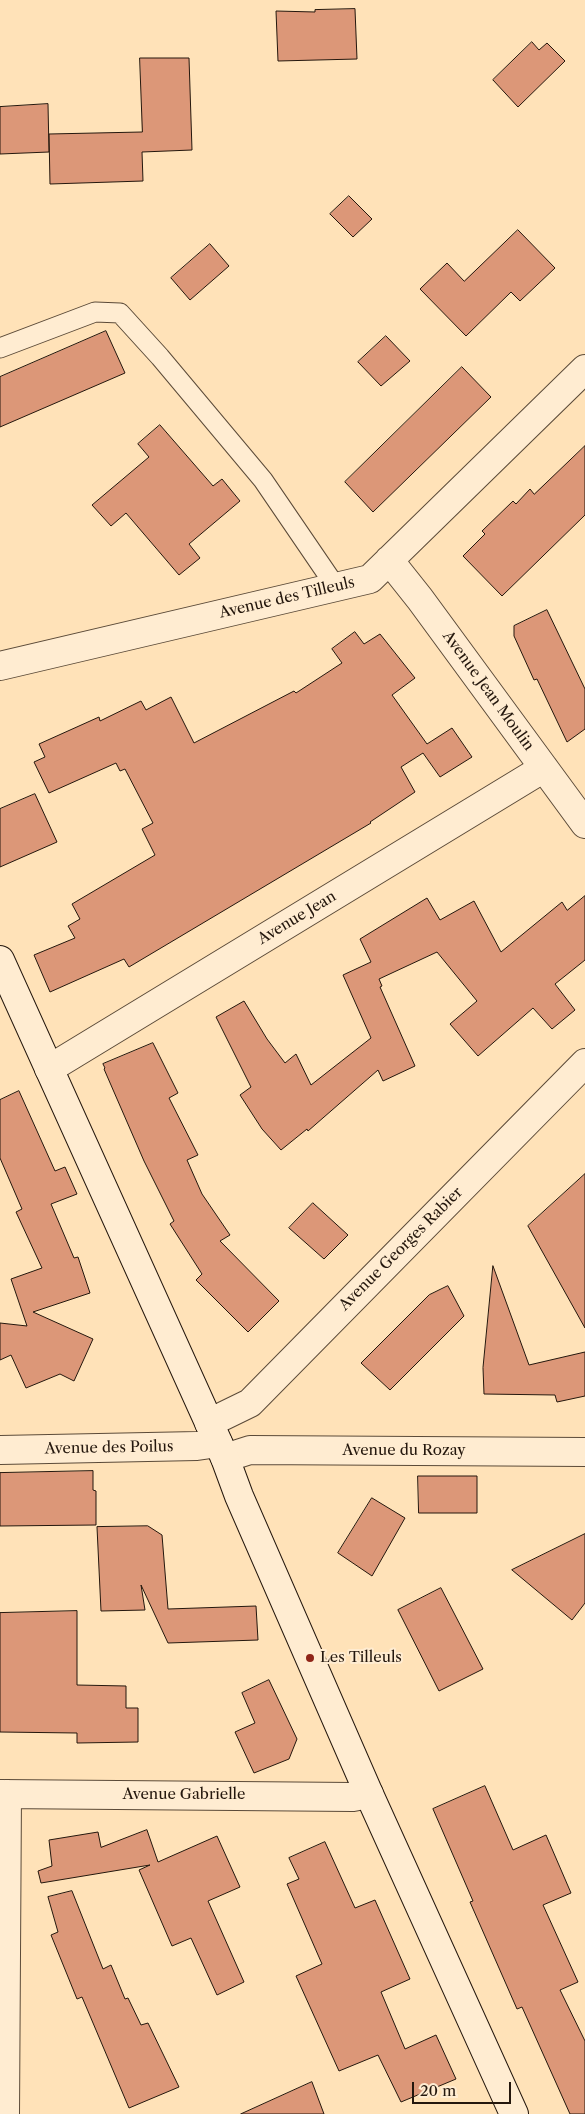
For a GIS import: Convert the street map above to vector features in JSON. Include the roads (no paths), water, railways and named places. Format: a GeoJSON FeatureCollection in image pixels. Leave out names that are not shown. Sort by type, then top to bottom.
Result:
{"type":"FeatureCollection","features":[{"type":"Feature","properties":{"kind":"street","name":"Avenue des Tilleuls"},"geometry":{"type":"LineString","coordinates":[[0,666],[370,579],[585,369]]}},
{"type":"Feature","properties":{"kind":"street","name":"Avenue Jean Moulin"},"geometry":{"type":"LineString","coordinates":[[389,560],[420,599],[585,824]]}},
{"type":"Feature","properties":{"kind":"street","name":"Avenue Jean"},"geometry":{"type":"LineString","coordinates":[[49,1069],[544,768]]}},
{"type":"Feature","properties":{"kind":"street"},"geometry":{"type":"LineString","coordinates":[[0,960],[217,1441],[239,1496],[369,1794],[514,2114]]}},
{"type":"Feature","properties":{"kind":"street","name":"Avenue Georges Rabier"},"geometry":{"type":"LineString","coordinates":[[217,1441],[250,1403],[585,1063]]}},
{"type":"Feature","properties":{"kind":"street","name":"Avenue des Poilus"},"geometry":{"type":"LineString","coordinates":[[0,1450],[197,1446],[217,1441]]}},
{"type":"Feature","properties":{"kind":"street","name":"Avenue du Rozay"},"geometry":{"type":"LineString","coordinates":[[217,1441],[250,1450],[585,1452]]}},
{"type":"Feature","properties":{"kind":"street"},"geometry":{"type":"LineString","coordinates":[[3,1794],[5,2114]]}},
{"type":"Feature","properties":{"kind":"street","name":"Avenue Gabrielle"},"geometry":{"type":"LineString","coordinates":[[3,1794],[343,1797],[369,1794]]}},
{"type":"Feature","properties":{"kind":"lane"},"geometry":{"type":"LineString","coordinates":[[0,348],[95,312],[120,313],[167,364],[263,480],[336,587]]}},
{"type":"Feature","properties":{"kind":"place","name":"Les Tilleuls"},"geometry":{"type":"Point","coordinates":[310,1658]}}]}
